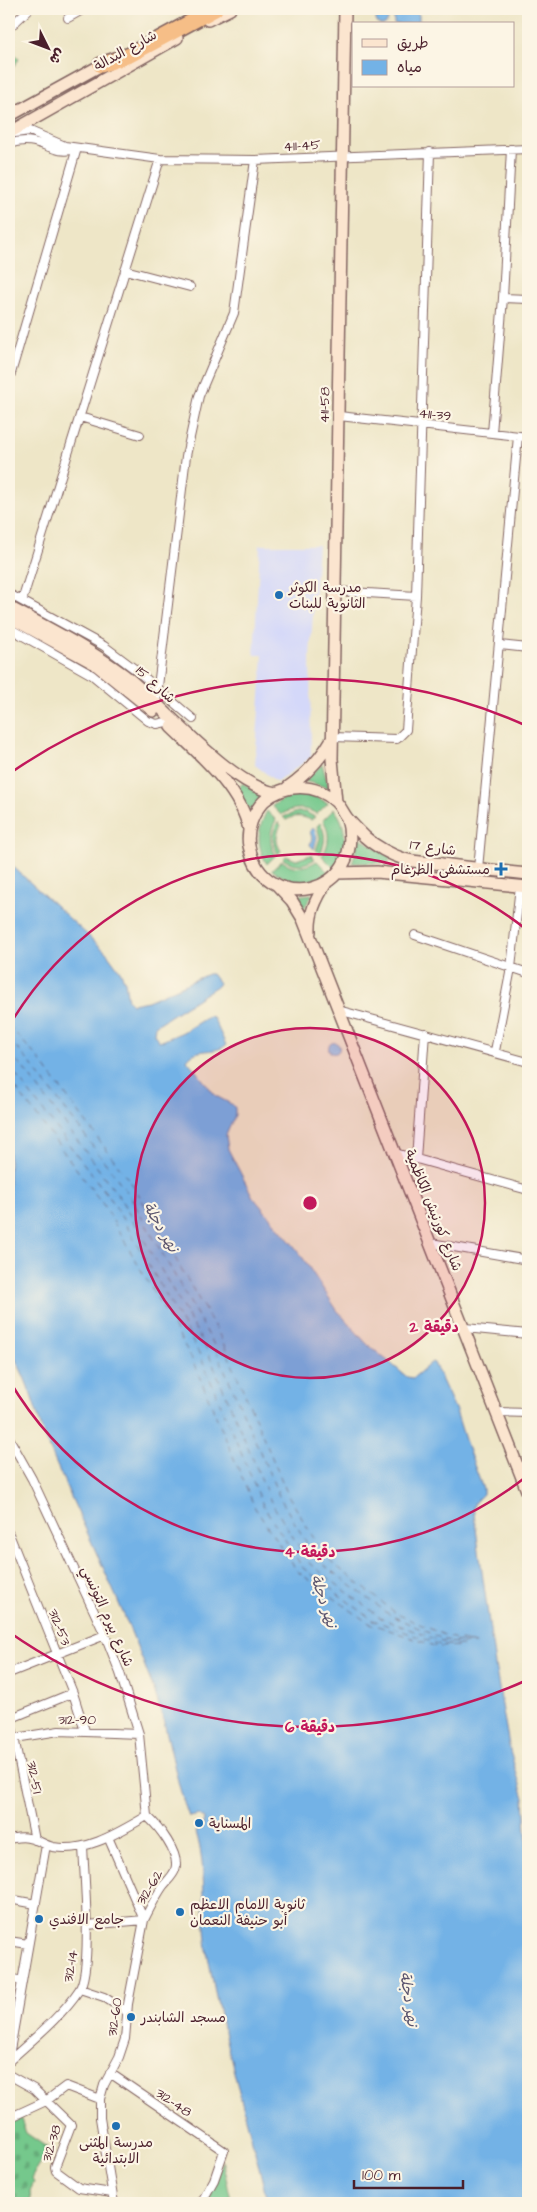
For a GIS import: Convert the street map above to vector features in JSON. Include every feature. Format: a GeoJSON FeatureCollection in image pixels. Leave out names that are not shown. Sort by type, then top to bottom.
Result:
{"type":"FeatureCollection","features":[{"type":"Feature","properties":{"kind":"highway"},"geometry":{"type":"LineString","coordinates":[[101,65],[130,55],[215,9]]}},
{"type":"Feature","properties":{"kind":"street"},"geometry":{"type":"LineString","coordinates":[[9,28],[29,9]]}},
{"type":"Feature","properties":{"kind":"street"},"geometry":{"type":"LineString","coordinates":[[68,18],[84,9]]}},
{"type":"Feature","properties":{"kind":"street","name":"شارع البدالة"},"geometry":{"type":"LineString","coordinates":[[9,116],[200,9]]}},
{"type":"Feature","properties":{"kind":"street","name":"شارع البدالة"},"geometry":{"type":"LineString","coordinates":[[9,133],[230,9]]}},
{"type":"Feature","properties":{"kind":"street","name":"411-58"},"geometry":{"type":"LineString","coordinates":[[336,802],[333,781],[332,737],[345,9]]}},
{"type":"Feature","properties":{"kind":"street"},"geometry":{"type":"LineString","coordinates":[[9,133],[30,131],[55,143],[77,148]]}},
{"type":"Feature","properties":{"kind":"street"},"geometry":{"type":"LineString","coordinates":[[9,144],[25,140],[36,141],[66,152],[77,148]]}},
{"type":"Feature","properties":{"kind":"street"},"geometry":{"type":"LineString","coordinates":[[9,380],[77,148]]}},
{"type":"Feature","properties":{"kind":"street","name":"411-45"},"geometry":{"type":"LineString","coordinates":[[77,148],[160,159],[256,160],[528,149]]}},
{"type":"Feature","properties":{"kind":"street"},"geometry":{"type":"LineString","coordinates":[[492,433],[503,298],[511,149]]}},
{"type":"Feature","properties":{"kind":"street"},"geometry":{"type":"LineString","coordinates":[[280,791],[298,787],[312,788],[336,802],[347,818],[351,832],[350,847],[346,861],[337,873],[326,882],[314,888],[301,890],[276,884],[260,872],[252,859],[249,844],[249,829],[254,815],[263,802],[280,791],[304,776],[321,758],[332,737],[397,739],[406,730],[416,596],[430,152]]}},
{"type":"Feature","properties":{"kind":"street"},"geometry":{"type":"LineString","coordinates":[[22,601],[160,159]]}},
{"type":"Feature","properties":{"kind":"street"},"geometry":{"type":"LineString","coordinates":[[156,704],[156,688],[186,456],[199,396],[234,313],[256,160]]}},
{"type":"Feature","properties":{"kind":"street"},"geometry":{"type":"LineString","coordinates":[[125,270],[190,287]]}},
{"type":"Feature","properties":{"kind":"street"},"geometry":{"type":"LineString","coordinates":[[503,298],[528,299]]}},
{"type":"Feature","properties":{"kind":"street","name":"411-39"},"geometry":{"type":"LineString","coordinates":[[339,416],[528,437]]}},
{"type":"Feature","properties":{"kind":"street"},"geometry":{"type":"LineString","coordinates":[[80,417],[140,435]]}},
{"type":"Feature","properties":{"kind":"street"},"geometry":{"type":"LineString","coordinates":[[478,868],[518,436]]}},
{"type":"Feature","properties":{"kind":"street"},"geometry":{"type":"LineString","coordinates":[[335,591],[416,596]]}},
{"type":"Feature","properties":{"kind":"street"},"geometry":{"type":"LineString","coordinates":[[9,594],[104,646],[193,719]]}},
{"type":"Feature","properties":{"kind":"street","name":"شارع 15"},"geometry":{"type":"LineString","coordinates":[[9,607],[93,653],[125,676],[234,773],[261,789],[280,791]]}},
{"type":"Feature","properties":{"kind":"street","name":"شارع 15"},"geometry":{"type":"LineString","coordinates":[[9,617],[100,667],[166,722],[224,782],[243,812],[249,829]]}},
{"type":"Feature","properties":{"kind":"street"},"geometry":{"type":"LineString","coordinates":[[9,628],[92,675],[148,721],[157,724],[166,722]]}},
{"type":"Feature","properties":{"kind":"street"},"geometry":{"type":"LineString","coordinates":[[500,645],[528,648]]}},
{"type":"Feature","properties":{"kind":"street","name":"شارع 17"},"geometry":{"type":"LineString","coordinates":[[347,818],[366,838],[385,851],[404,859],[528,874]]}},
{"type":"Feature","properties":{"kind":"street","name":"شارع 17"},"geometry":{"type":"LineString","coordinates":[[337,873],[377,872],[524,886]]}},
{"type":"Feature","properties":{"kind":"street","name":"شارع كورنيش الكاظمية"},"geometry":{"type":"LineString","coordinates":[[310,939],[311,911],[316,898],[326,882]]}},
{"type":"Feature","properties":{"kind":"street","name":"شارع كورنيش الكاظمية"},"geometry":{"type":"LineString","coordinates":[[276,884],[292,901],[303,919],[498,1412],[528,1493]]}},
{"type":"Feature","properties":{"kind":"street"},"geometry":{"type":"LineString","coordinates":[[495,1051],[524,886]]}},
{"type":"Feature","properties":{"kind":"street"},"geometry":{"type":"LineString","coordinates":[[415,935],[528,973]]}},
{"type":"Feature","properties":{"kind":"street"},"geometry":{"type":"LineString","coordinates":[[338,1010],[495,1051],[528,1062]]}},
{"type":"Feature","properties":{"kind":"street"},"geometry":{"type":"LineString","coordinates":[[416,1159],[425,1034]]}},
{"type":"Feature","properties":{"kind":"street"},"geometry":{"type":"LineString","coordinates":[[395,1153],[528,1190]]}},
{"type":"Feature","properties":{"kind":"street"},"geometry":{"type":"LineString","coordinates":[[431,1243],[528,1260]]}},
{"type":"Feature","properties":{"kind":"street"},"geometry":{"type":"LineString","coordinates":[[464,1328],[528,1334]]}},
{"type":"Feature","properties":{"kind":"street"},"geometry":{"type":"LineString","coordinates":[[498,1412],[528,1412]]}},
{"type":"Feature","properties":{"kind":"street","name":"شارع بيرم التونسي"},"geometry":{"type":"LineString","coordinates":[[9,1438],[32,1479],[105,1635],[120,1672],[139,1734],[147,1816]]}},
{"type":"Feature","properties":{"kind":"street","name":"312-53"},"geometry":{"type":"LineString","coordinates":[[9,1534],[73,1693],[85,1730]]}},
{"type":"Feature","properties":{"kind":"street"},"geometry":{"type":"LineString","coordinates":[[9,1673],[105,1635]]}},
{"type":"Feature","properties":{"kind":"street"},"geometry":{"type":"LineString","coordinates":[[10,1719],[73,1693]]}},
{"type":"Feature","properties":{"kind":"street","name":"312-51"},"geometry":{"type":"LineString","coordinates":[[10,1719],[35,1840]]}},
{"type":"Feature","properties":{"kind":"street","name":"312-90"},"geometry":{"type":"LineString","coordinates":[[14,1738],[59,1731],[85,1730],[139,1734]]}},
{"type":"Feature","properties":{"kind":"street"},"geometry":{"type":"LineString","coordinates":[[9,1839],[27,1837],[46,1845],[67,1848],[83,1846],[108,1837],[147,1816]]}},
{"type":"Feature","properties":{"kind":"street","name":"312-62"},"geometry":{"type":"LineString","coordinates":[[144,1920],[176,1866],[164,1834],[147,1816]]}},
{"type":"Feature","properties":{"kind":"street"},"geometry":{"type":"LineString","coordinates":[[87,1925],[144,1920],[108,1837]]}},
{"type":"Feature","properties":{"kind":"street"},"geometry":{"type":"LineString","coordinates":[[9,2056],[46,1845]]}},
{"type":"Feature","properties":{"kind":"street","name":"312-14"},"geometry":{"type":"LineString","coordinates":[[9,2061],[48,2025],[80,1989],[87,1954],[83,1846]]}},
{"type":"Feature","properties":{"kind":"street"},"geometry":{"type":"LineString","coordinates":[[9,1899],[36,1904]]}},
{"type":"Feature","properties":{"kind":"street","name":"312-60"},"geometry":{"type":"LineString","coordinates":[[114,2203],[100,2118],[100,2099],[110,2073],[123,2048],[127,2012],[144,1920]]}},
{"type":"Feature","properties":{"kind":"street"},"geometry":{"type":"LineString","coordinates":[[9,1941],[28,1944]]}},
{"type":"Feature","properties":{"kind":"street"},"geometry":{"type":"LineString","coordinates":[[9,1978],[22,1981]]}},
{"type":"Feature","properties":{"kind":"street"},"geometry":{"type":"LineString","coordinates":[[80,1989],[104,1997],[127,2012]]}},
{"type":"Feature","properties":{"kind":"street","name":"312-48"},"geometry":{"type":"LineString","coordinates":[[110,2073],[224,2151],[214,2180],[201,2203]]}},
{"type":"Feature","properties":{"kind":"street"},"geometry":{"type":"LineString","coordinates":[[9,2075],[34,2089],[46,2101]]}},
{"type":"Feature","properties":{"kind":"street"},"geometry":{"type":"LineString","coordinates":[[9,2118],[46,2101],[66,2086],[100,2099]]}},
{"type":"Feature","properties":{"kind":"street","name":"312-38"},"geometry":{"type":"LineString","coordinates":[[46,2101],[71,2125],[55,2167],[56,2171],[79,2188],[112,2193]]}},
{"type":"Feature","properties":{"kind":"shaded area"},"geometry":{"type":"Polygon","coordinates":[[[260,545],[318,545],[310,655],[311,757],[277,782],[255,765],[263,655],[254,655],[260,545]]]}},
{"type":"Feature","properties":{"kind":"green space"},"geometry":{"type":"Polygon","coordinates":[[[9,47],[19,59],[9,73],[9,47]]]}},
{"type":"Feature","properties":{"kind":"green space"},"geometry":{"type":"Polygon","coordinates":[[[322,764],[329,788],[305,781],[322,764]]]}},
{"type":"Feature","properties":{"kind":"green space"},"geometry":{"type":"Polygon","coordinates":[[[243,783],[256,793],[264,795],[250,811],[237,790],[243,783]]]}},
{"type":"Feature","properties":{"kind":"green space"},"geometry":{"type":"Polygon","coordinates":[[[300,794],[316,797],[328,803],[317,814],[299,809],[290,810],[281,815],[272,806],[285,798],[300,794]]]}},
{"type":"Feature","properties":{"kind":"green space"},"geometry":{"type":"Polygon","coordinates":[[[334,809],[342,823],[344,846],[334,868],[322,856],[327,847],[328,838],[323,820],[334,809]]]}},
{"type":"Feature","properties":{"kind":"green space"},"geometry":{"type":"Polygon","coordinates":[[[267,811],[276,820],[271,838],[272,847],[276,855],[267,864],[261,851],[259,838],[261,824],[267,811]]]}},
{"type":"Feature","properties":{"kind":"green space"},"geometry":{"type":"Polygon","coordinates":[[[297,812],[305,812],[315,817],[311,820],[292,817],[286,820],[283,817],[297,812]]]}},
{"type":"Feature","properties":{"kind":"green space"},"geometry":{"type":"Polygon","coordinates":[[[278,822],[281,825],[277,841],[281,851],[278,854],[273,838],[278,822]]]}},
{"type":"Feature","properties":{"kind":"green space"},"geometry":{"type":"Polygon","coordinates":[[[320,823],[324,838],[320,854],[316,850],[320,838],[317,826],[320,823]]]}},
{"type":"Feature","properties":{"kind":"green space"},"geometry":{"type":"Polygon","coordinates":[[[357,836],[391,858],[388,863],[352,863],[357,847],[357,836]]]}},
{"type":"Feature","properties":{"kind":"green space"},"geometry":{"type":"Polygon","coordinates":[[[311,855],[315,859],[303,864],[291,863],[283,859],[286,856],[296,860],[311,855]]]}},
{"type":"Feature","properties":{"kind":"green space"},"geometry":{"type":"Polygon","coordinates":[[[282,861],[299,867],[317,861],[329,873],[307,881],[293,880],[279,875],[272,870],[282,861]]]}},
{"type":"Feature","properties":{"kind":"green space"},"geometry":{"type":"Polygon","coordinates":[[[311,894],[312,896],[303,909],[295,896],[311,894]]]}},
{"type":"Feature","properties":{"kind":"green space"},"geometry":{"type":"Polygon","coordinates":[[[20,2117],[26,2133],[48,2148],[31,2179],[34,2182],[30,2191],[31,2203],[9,2203],[9,2122],[20,2117]]]}},
{"type":"Feature","properties":{"kind":"green space"},"geometry":{"type":"Polygon","coordinates":[[[222,2161],[232,2203],[208,2203],[222,2161]]]}},
{"type":"Feature","properties":{"kind":"water"},"geometry":{"type":"Polygon","coordinates":[[[400,9],[415,10],[419,15],[419,22],[394,22],[394,17],[400,9]]]}},
{"type":"Feature","properties":{"kind":"water"},"geometry":{"type":"Polygon","coordinates":[[[380,13],[384,13],[388,17],[387,22],[376,21],[376,17],[380,13]]]}},
{"type":"Feature","properties":{"kind":"water"},"geometry":{"type":"Polygon","coordinates":[[[314,828],[317,837],[314,849],[310,845],[312,838],[310,831],[314,828]]]}},
{"type":"Feature","properties":{"kind":"water","name":"نهر دجلة"},"geometry":{"type":"Polygon","coordinates":[[[9,863],[106,952],[120,971],[125,982],[128,1000],[132,1004],[148,1001],[208,974],[212,974],[219,983],[217,986],[155,1026],[154,1034],[159,1041],[162,1041],[183,1032],[209,1016],[213,1017],[226,1045],[216,1050],[195,1053],[187,1060],[216,1096],[235,1108],[235,1115],[226,1135],[228,1149],[253,1197],[299,1252],[337,1310],[366,1343],[407,1377],[413,1378],[432,1362],[434,1363],[456,1411],[483,1489],[483,1494],[473,1507],[495,1665],[510,1751],[524,1798],[528,1867],[528,2203],[268,2203],[228,2049],[208,1956],[202,1862],[196,1832],[202,1828],[204,1819],[199,1815],[189,1817],[179,1787],[161,1711],[143,1662],[116,1596],[43,1433],[25,1379],[9,1348],[9,863]]]}},
{"type":"Feature","properties":{"kind":"water"},"geometry":{"type":"Polygon","coordinates":[[[334,1042],[340,1048],[334,1054],[328,1048],[334,1042]]]}},
{"type":"Feature","properties":{"kind":"ferry route"},"geometry":{"type":"LineString","coordinates":[[9,1026],[38,1058],[135,1188],[221,1338],[288,1495],[325,1557],[397,1614],[449,1637],[479,1645]]}},
{"type":"Feature","properties":{"kind":"ferry route"},"geometry":{"type":"LineString","coordinates":[[9,1039],[31,1064],[128,1193],[213,1343],[280,1498],[317,1560],[390,1615],[445,1640],[471,1643]]}},
{"type":"Feature","properties":{"kind":"ferry route"},"geometry":{"type":"LineString","coordinates":[[9,1053],[24,1069],[120,1198],[206,1348],[271,1502],[310,1564],[381,1618],[442,1642],[476,1644]]}},
{"type":"Feature","properties":{"kind":"ferry route"},"geometry":{"type":"LineString","coordinates":[[9,1066],[113,1202],[199,1353],[263,1505],[303,1568],[373,1620],[440,1645],[466,1645]]}},
{"type":"Feature","properties":{"kind":"ferry route"},"geometry":{"type":"LineString","coordinates":[[9,1079],[105,1207],[191,1357],[255,1508],[297,1571],[367,1622],[437,1647],[463,1646]]}},
{"type":"Feature","properties":{"kind":"place","name":"مدرسة الكوثر الثانوية للبنات"},"geometry":{"type":"Point","coordinates":[279,595]}},
{"type":"Feature","properties":{"kind":"place","name":"مستشفى الظرغام"},"geometry":{"type":"Point","coordinates":[501,869]}},
{"type":"Feature","properties":{"kind":"place","name":"المسناية"},"geometry":{"type":"Point","coordinates":[199,1823]}},
{"type":"Feature","properties":{"kind":"place","name":"ثانوية الامام الاعظم أبو حنيفة النعمان"},"geometry":{"type":"Point","coordinates":[180,1912]}},
{"type":"Feature","properties":{"kind":"place","name":"جامع الافندي"},"geometry":{"type":"Point","coordinates":[39,1919]}},
{"type":"Feature","properties":{"kind":"place","name":"مسجد الشابندر"},"geometry":{"type":"Point","coordinates":[131,2017]}},
{"type":"Feature","properties":{"kind":"place","name":"مدرسة المثنى الابتدائية"},"geometry":{"type":"Point","coordinates":[116,2126]}}]}
